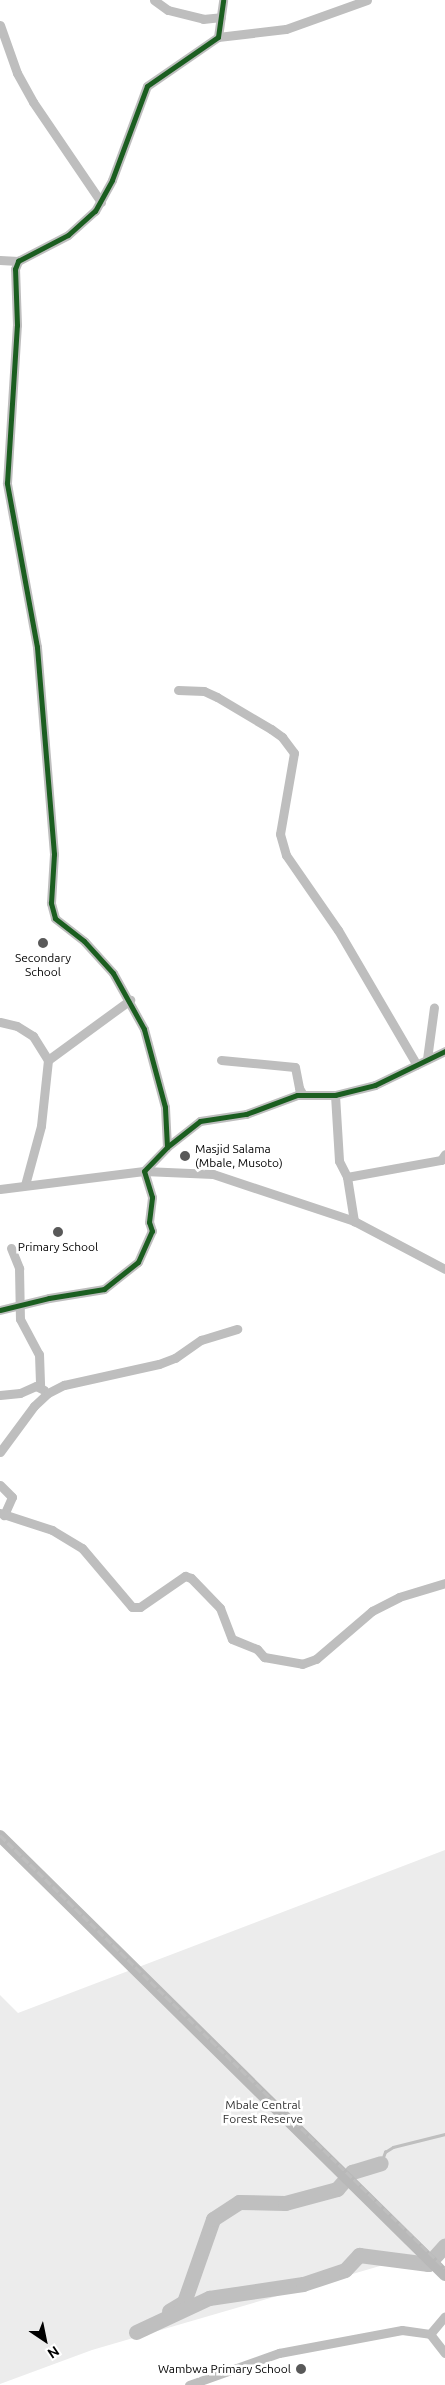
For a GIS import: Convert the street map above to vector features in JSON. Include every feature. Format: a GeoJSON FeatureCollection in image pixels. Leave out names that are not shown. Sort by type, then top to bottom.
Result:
{"type":"FeatureCollection","features":[{"type":"Feature","properties":{"kind":"main road"},"geometry":{"type":"LineString","coordinates":[[0,1836],[355,2184],[442,2272]]}},
{"type":"Feature","properties":{"kind":"street"},"geometry":{"type":"LineString","coordinates":[[154,0],[168,10],[203,19],[221,17]]}},
{"type":"Feature","properties":{"kind":"street"},"geometry":{"type":"LineString","coordinates":[[218,37],[223,0]]}},
{"type":"Feature","properties":{"kind":"street"},"geometry":{"type":"LineString","coordinates":[[0,260],[18,261],[68,235],[84,224],[101,202],[124,151],[147,86],[218,37],[286,29],[368,0]]}},
{"type":"Feature","properties":{"kind":"street"},"geometry":{"type":"LineString","coordinates":[[0,25],[17,73],[33,102],[101,202]]}},
{"type":"Feature","properties":{"kind":"street"},"geometry":{"type":"LineString","coordinates":[[18,261],[15,269],[17,325],[8,471],[10,508],[37,648],[54,854],[51,903],[55,918],[104,962],[130,1000],[146,1034],[159,1081],[167,1115],[167,1147]]}},
{"type":"Feature","properties":{"kind":"street"},"geometry":{"type":"LineString","coordinates":[[0,486],[8,471]]}},
{"type":"Feature","properties":{"kind":"street"},"geometry":{"type":"LineString","coordinates":[[178,690],[204,691],[217,697],[271,729],[282,737],[294,753],[280,834],[286,856],[338,930],[417,1065]]}},
{"type":"Feature","properties":{"kind":"street"},"geometry":{"type":"LineString","coordinates":[[48,1060],[130,1000]]}},
{"type":"Feature","properties":{"kind":"street"},"geometry":{"type":"LineString","coordinates":[[427,1060],[434,1007]]}},
{"type":"Feature","properties":{"kind":"street"},"geometry":{"type":"LineString","coordinates":[[0,1022],[17,1026],[33,1036],[48,1060],[42,1117],[25,1185]]}},
{"type":"Feature","properties":{"kind":"street"},"geometry":{"type":"LineString","coordinates":[[144,1171],[167,1147],[200,1121],[246,1114],[304,1095],[335,1095],[375,1085],[445,1051]]}},
{"type":"Feature","properties":{"kind":"street"},"geometry":{"type":"LineString","coordinates":[[221,1060],[295,1067],[299,1088],[304,1095]]}},
{"type":"Feature","properties":{"kind":"street"},"geometry":{"type":"LineString","coordinates":[[335,1095],[339,1161],[346,1177],[354,1221]]}},
{"type":"Feature","properties":{"kind":"street"},"geometry":{"type":"LineString","coordinates":[[346,1177],[441,1160],[445,1154]]}},
{"type":"Feature","properties":{"kind":"street"},"geometry":{"type":"LineString","coordinates":[[0,1310],[104,1289],[138,1262],[152,1231],[148,1222],[152,1197],[144,1171]]}},
{"type":"Feature","properties":{"kind":"street"},"geometry":{"type":"LineString","coordinates":[[0,1189],[144,1171],[213,1174],[354,1221],[445,1269]]}},
{"type":"Feature","properties":{"kind":"street"},"geometry":{"type":"LineString","coordinates":[[11,1248],[19,1268],[18,1306],[20,1319],[39,1354],[40,1386],[48,1393]]}},
{"type":"Feature","properties":{"kind":"street"},"geometry":{"type":"LineString","coordinates":[[0,1452],[24,1418],[48,1393],[77,1380],[159,1364],[175,1358],[201,1340],[237,1329]]}},
{"type":"Feature","properties":{"kind":"street"},"geometry":{"type":"LineString","coordinates":[[0,1395],[40,1386]]}},
{"type":"Feature","properties":{"kind":"street"},"geometry":{"type":"LineString","coordinates":[[0,1485],[12,1497],[2,1514],[52,1530],[82,1548],[132,1608],[140,1607],[185,1576],[191,1578],[220,1608],[232,1639],[258,1649],[264,1657],[302,1664],[316,1659],[372,1611],[399,1597],[445,1583]]}},
{"type":"Feature","properties":{"kind":"street"},"geometry":{"type":"LineString","coordinates":[[430,2334],[445,2316]]}},
{"type":"Feature","properties":{"kind":"street"},"geometry":{"type":"LineString","coordinates":[[189,2385],[221,2371],[310,2346],[402,2330],[430,2334],[445,2353]]}},
{"type":"Feature","properties":{"kind":"green space","name":"Mbale Central Forest Reserve"},"geometry":{"type":"Polygon","coordinates":[[[445,1850],[445,2247],[92,2350],[0,2384],[0,1995],[18,2013],[445,1850]]]}},
{"type":"Feature","properties":{"kind":"waterway"},"geometry":{"type":"LineString","coordinates":[[381,2163],[385,2152],[393,2147],[445,2134]]}},
{"type":"Feature","properties":{"kind":"waterway"},"geometry":{"type":"LineString","coordinates":[[169,2311],[184,2302],[213,2219],[239,2202],[285,2203],[337,2189],[352,2172],[381,2163]]}},
{"type":"Feature","properties":{"kind":"waterway"},"geometry":{"type":"LineString","coordinates":[[136,2332],[209,2298],[303,2284],[345,2270],[359,2255],[428,2264],[445,2245]]}},
{"type":"Feature","properties":{"kind":"railway"},"geometry":{"type":"LineString","coordinates":[[0,1835],[445,2268]]}},
{"type":"Feature","properties":{"kind":"cycle path"},"geometry":{"type":"LineString","coordinates":[[167,1147],[165,1107],[144,1029],[113,973],[84,941],[55,918],[51,903],[54,854],[37,647],[7,483],[17,325],[15,269],[18,261],[68,235],[95,211],[112,180],[147,86],[218,37],[223,0]]}},
{"type":"Feature","properties":{"kind":"cycle path"},"geometry":{"type":"LineString","coordinates":[[0,1310],[49,1298],[104,1289],[138,1262],[152,1231],[149,1222],[152,1197],[144,1171],[167,1147],[200,1121],[246,1114],[297,1095],[335,1095],[375,1085],[445,1051]]}},
{"type":"Feature","properties":{"kind":"place","name":"Secondary School"},"geometry":{"type":"Point","coordinates":[43,943]}},
{"type":"Feature","properties":{"kind":"place","name":"Masjid Salama (Mbale, Musoto)"},"geometry":{"type":"Point","coordinates":[185,1156]}},
{"type":"Feature","properties":{"kind":"place","name":"Primary School"},"geometry":{"type":"Point","coordinates":[58,1232]}},
{"type":"Feature","properties":{"kind":"place","name":"Wambwa Primary School"},"geometry":{"type":"Point","coordinates":[301,2369]}}]}
